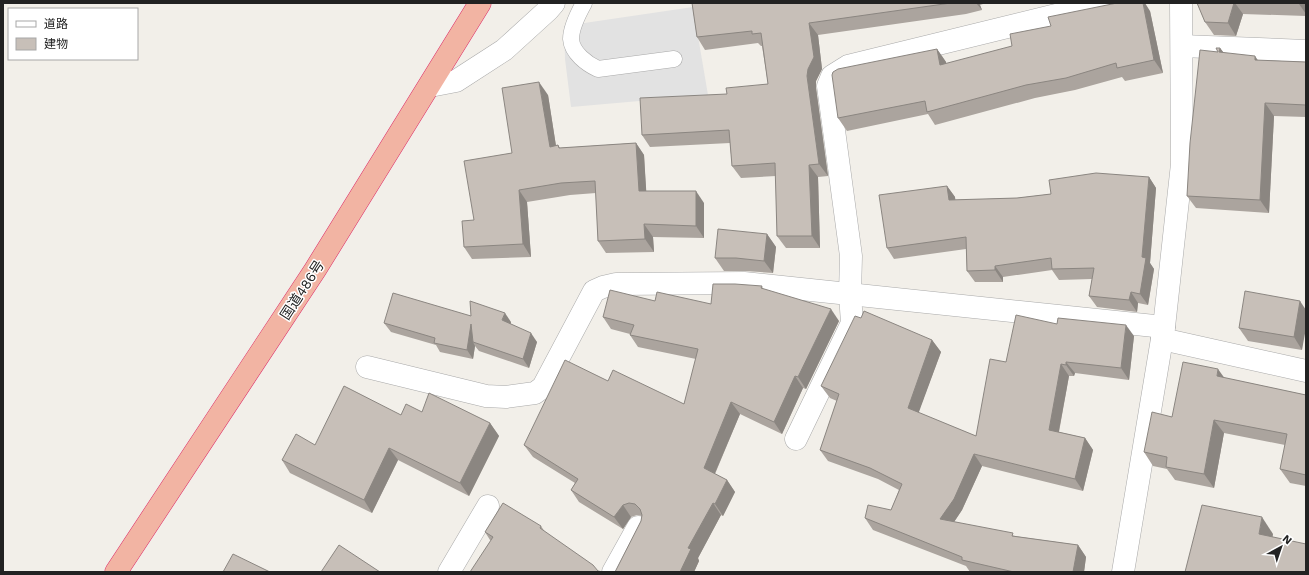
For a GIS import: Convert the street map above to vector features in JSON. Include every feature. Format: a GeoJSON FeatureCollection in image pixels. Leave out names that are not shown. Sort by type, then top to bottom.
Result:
{"type":"FeatureCollection","features":[{"type":"Feature","properties":{"kind":"highway","name":"国道486号"},"geometry":{"type":"LineString","coordinates":[[116,572],[315,270],[480,3]]}},
{"type":"Feature","properties":{"kind":"street"},"geometry":{"type":"LineString","coordinates":[[430,86],[456,81],[504,50],[554,3]]}},
{"type":"Feature","properties":{"kind":"street"},"geometry":{"type":"LineString","coordinates":[[796,439],[852,323],[850,294],[851,256],[828,86],[832,76],[848,66],[1105,3]]}},
{"type":"Feature","properties":{"kind":"street"},"geometry":{"type":"LineString","coordinates":[[1124,572],[1163,333],[1182,164],[1181,3]]}},
{"type":"Feature","properties":{"kind":"street"},"geometry":{"type":"LineString","coordinates":[[1182,46],[1306,51]]}},
{"type":"Feature","properties":{"kind":"street"},"geometry":{"type":"LineString","coordinates":[[367,367],[486,396],[506,397],[535,393],[543,387],[594,291],[603,286],[616,284],[744,283],[850,294],[1163,333],[1306,371]]}},
{"type":"Feature","properties":{"kind":"street"},"geometry":{"type":"LineString","coordinates":[[449,572],[488,506]]}},
{"type":"Feature","properties":{"kind":"street"},"geometry":{"type":"LineString","coordinates":[[613,572],[638,527]]}},
{"type":"Feature","properties":{"kind":"lane"},"geometry":{"type":"LineString","coordinates":[[584,3],[575,20],[571,39],[581,57],[589,64],[598,69],[674,59]]}},
{"type":"Feature","properties":{"kind":"shaded area"},"geometry":{"type":"Polygon","coordinates":[[[693,7],[708,95],[571,107],[565,59],[564,26],[693,7]]]}},
{"type":"Feature","properties":{"kind":"building"},"geometry":{"type":"Polygon","coordinates":[[[692,3],[951,3],[809,23],[814,57],[808,69],[807,76],[819,164],[809,165],[812,236],[777,236],[775,163],[732,166],[729,130],[642,135],[640,98],[727,94],[726,88],[768,84],[761,33],[752,34],[752,31],[697,37],[692,3]]]}},
{"type":"Feature","properties":{"kind":"building"},"geometry":{"type":"Polygon","coordinates":[[[1117,3],[1143,3],[1154,60],[1117,68],[1116,63],[1066,78],[1026,85],[927,112],[925,101],[838,118],[832,75],[833,72],[838,69],[937,49],[940,65],[1012,46],[1010,34],[1051,26],[1048,17],[1117,3]]]}},
{"type":"Feature","properties":{"kind":"building"},"geometry":{"type":"Polygon","coordinates":[[[1197,3],[1234,3],[1228,23],[1205,22],[1197,3]]]}},
{"type":"Feature","properties":{"kind":"building"},"geometry":{"type":"Polygon","coordinates":[[[1216,48],[1220,48],[1219,52],[1255,56],[1255,60],[1306,62],[1306,105],[1265,103],[1260,200],[1187,196],[1190,143],[1200,50],[1218,52],[1216,48]]]}},
{"type":"Feature","properties":{"kind":"building"},"geometry":{"type":"Polygon","coordinates":[[[539,82],[550,147],[558,145],[559,148],[636,143],[639,191],[696,191],[696,226],[644,224],[645,239],[598,241],[595,181],[561,183],[519,190],[523,244],[464,247],[462,221],[474,220],[464,161],[512,153],[502,88],[539,82]]]}},
{"type":"Feature","properties":{"kind":"building"},"geometry":{"type":"Polygon","coordinates":[[[1096,173],[1149,177],[1142,257],[1146,258],[1140,294],[1131,292],[1129,300],[1089,296],[1094,268],[1052,269],[1051,258],[995,266],[995,270],[967,271],[966,237],[887,248],[879,195],[947,186],[949,200],[1017,198],[1051,194],[1049,180],[1096,173]]]}},
{"type":"Feature","properties":{"kind":"building"},"geometry":{"type":"Polygon","coordinates":[[[718,229],[767,234],[764,261],[736,258],[715,258],[718,229]]]}},
{"type":"Feature","properties":{"kind":"building"},"geometry":{"type":"Polygon","coordinates":[[[713,284],[762,286],[761,288],[831,309],[798,377],[795,376],[774,422],[731,402],[704,468],[727,480],[715,504],[713,503],[688,548],[691,549],[680,572],[615,572],[641,521],[642,515],[640,509],[635,504],[629,503],[623,505],[614,517],[571,490],[578,479],[524,445],[565,360],[608,381],[613,370],[684,404],[698,349],[630,335],[634,325],[603,317],[610,290],[655,301],[657,292],[711,304],[713,284]]]}},
{"type":"Feature","properties":{"kind":"building"},"geometry":{"type":"Polygon","coordinates":[[[1245,291],[1300,301],[1294,337],[1239,328],[1245,291]]]}},
{"type":"Feature","properties":{"kind":"building"},"geometry":{"type":"Polygon","coordinates":[[[393,293],[471,316],[470,301],[505,313],[502,320],[531,333],[523,359],[473,342],[471,324],[467,350],[434,343],[435,338],[384,323],[393,293]]]}},
{"type":"Feature","properties":{"kind":"building"},"geometry":{"type":"Polygon","coordinates":[[[864,311],[932,340],[908,408],[976,436],[990,359],[1006,362],[1016,315],[1057,324],[1058,318],[1126,325],[1121,368],[1066,362],[1066,365],[1061,364],[1049,430],[1085,438],[1075,479],[974,454],[954,499],[940,519],[1013,533],[1012,536],[1078,545],[1073,572],[1014,572],[962,560],[962,557],[865,518],[868,505],[891,510],[902,484],[870,468],[820,450],[839,394],[821,386],[855,316],[861,318],[864,311]]]}},
{"type":"Feature","properties":{"kind":"building"},"geometry":{"type":"Polygon","coordinates":[[[1183,362],[1218,369],[1217,376],[1306,395],[1306,475],[1280,469],[1287,434],[1214,420],[1204,474],[1166,467],[1167,457],[1144,452],[1152,412],[1172,417],[1183,362]]]}},
{"type":"Feature","properties":{"kind":"building"},"geometry":{"type":"Polygon","coordinates":[[[344,386],[401,415],[406,404],[422,412],[429,393],[490,423],[460,483],[389,448],[364,500],[282,460],[296,434],[315,445],[344,386]]]}},
{"type":"Feature","properties":{"kind":"building"},"geometry":{"type":"Polygon","coordinates":[[[503,503],[541,526],[540,528],[593,565],[598,571],[603,572],[470,572],[493,537],[485,532],[503,503]]]}},
{"type":"Feature","properties":{"kind":"building"},"geometry":{"type":"Polygon","coordinates":[[[1202,505],[1262,517],[1259,534],[1306,544],[1306,572],[1185,572],[1202,505]]]}},
{"type":"Feature","properties":{"kind":"building"},"geometry":{"type":"Polygon","coordinates":[[[339,545],[380,572],[321,572],[339,545]]]}},
{"type":"Feature","properties":{"kind":"building"},"geometry":{"type":"Polygon","coordinates":[[[233,554],[270,572],[223,572],[233,554]]]}}]}
